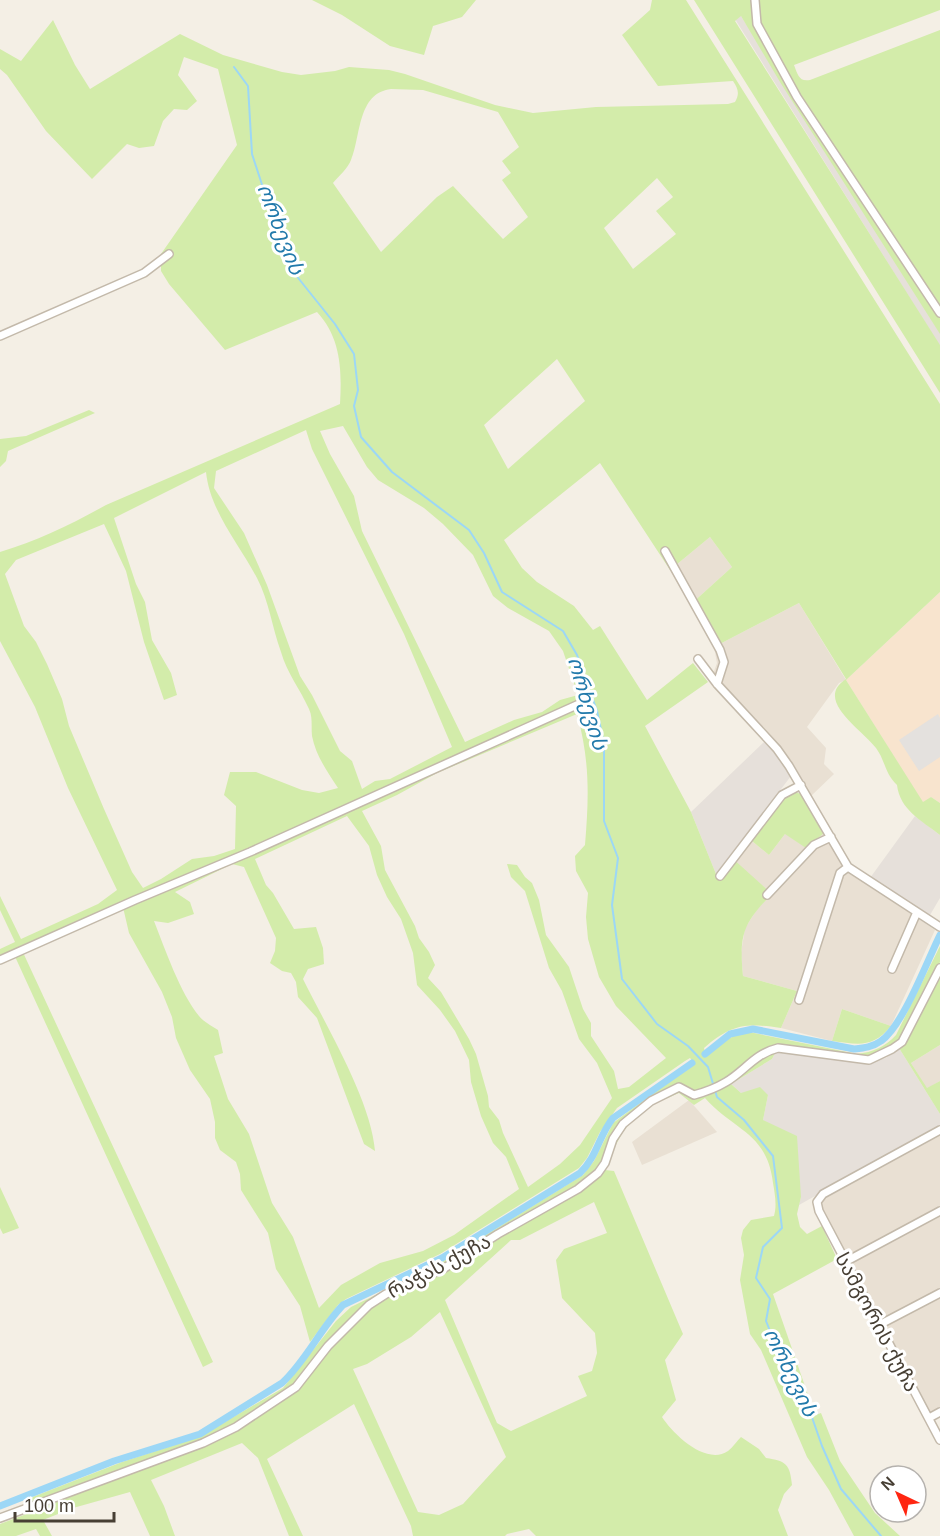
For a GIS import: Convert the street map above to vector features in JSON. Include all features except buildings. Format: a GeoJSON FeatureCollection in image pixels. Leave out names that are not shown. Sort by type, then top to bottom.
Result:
{"type":"FeatureCollection","features":[{"type":"Feature","properties":{"kind":"street"},"geometry":{"type":"LineString","coordinates":[[755,0],[757,24],[797,97],[940,313]]}},
{"type":"Feature","properties":{"kind":"street"},"geometry":{"type":"LineString","coordinates":[[0,336],[144,273],[170,254]]}},
{"type":"Feature","properties":{"kind":"street"},"geometry":{"type":"LineString","coordinates":[[664,550],[720,650],[724,662],[717,684]]}},
{"type":"Feature","properties":{"kind":"street"},"geometry":{"type":"LineString","coordinates":[[698,659],[717,684],[777,749],[801,785],[848,867],[938,926]]}},
{"type":"Feature","properties":{"kind":"street"},"geometry":{"type":"LineString","coordinates":[[0,960],[250,852],[579,704]]}},
{"type":"Feature","properties":{"kind":"street"},"geometry":{"type":"LineString","coordinates":[[720,876],[782,795],[801,785]]}},
{"type":"Feature","properties":{"kind":"street"},"geometry":{"type":"LineString","coordinates":[[767,895],[814,845],[831,837]]}},
{"type":"Feature","properties":{"kind":"street"},"geometry":{"type":"LineString","coordinates":[[799,1000],[840,873],[848,867]]}},
{"type":"Feature","properties":{"kind":"street"},"geometry":{"type":"LineString","coordinates":[[892,969],[917,912]]}},
{"type":"Feature","properties":{"kind":"street","name":"რაჭას ქუჩა"},"geometry":{"type":"LineString","coordinates":[[0,1518],[203,1443],[236,1427],[296,1387],[328,1346],[369,1305],[386,1294],[442,1269],[498,1234],[578,1190],[598,1173],[605,1162],[613,1139],[623,1124],[651,1101],[679,1087],[694,1095],[710,1090],[726,1083],[758,1057],[778,1048],[869,1060],[892,1049],[902,1042],[940,968]]}},
{"type":"Feature","properties":{"kind":"street","name":"სამგორის ქუჩა"},"geometry":{"type":"LineString","coordinates":[[940,1130],[823,1194],[817,1202],[819,1211],[845,1262],[940,1440]]}},
{"type":"Feature","properties":{"kind":"street"},"geometry":{"type":"LineString","coordinates":[[845,1262],[940,1211]]}},
{"type":"Feature","properties":{"kind":"street"},"geometry":{"type":"LineString","coordinates":[[879,1325],[940,1293]]}},
{"type":"Feature","properties":{"kind":"street"},"geometry":{"type":"LineString","coordinates":[[929,1418],[940,1412]]}},
{"type":"Feature","properties":{"kind":"shaded area"},"geometry":{"type":"Polygon","coordinates":[[[723,0],[731,0],[940,332],[940,346],[723,0]]]}},
{"type":"Feature","properties":{"kind":"shaded area"},"geometry":{"type":"Polygon","coordinates":[[[710,537],[732,567],[690,605],[670,570],[710,537]]]}},
{"type":"Feature","properties":{"kind":"shaded area"},"geometry":{"type":"Polygon","coordinates":[[[940,592],[940,803],[931,797],[923,803],[846,680],[940,592]]]}},
{"type":"Feature","properties":{"kind":"shaded area"},"geometry":{"type":"Polygon","coordinates":[[[799,603],[846,680],[839,683],[807,727],[826,748],[824,764],[834,774],[811,796],[791,760],[713,674],[717,663],[714,647],[799,603]]]}},
{"type":"Feature","properties":{"kind":"shaded area"},"geometry":{"type":"Polygon","coordinates":[[[938,714],[940,718],[940,757],[919,771],[899,740],[938,714]]]}},
{"type":"Feature","properties":{"kind":"shaded area"},"geometry":{"type":"Polygon","coordinates":[[[764,742],[787,768],[791,776],[716,874],[691,812],[764,742]]]}},
{"type":"Feature","properties":{"kind":"shaded area"},"geometry":{"type":"Polygon","coordinates":[[[915,816],[940,835],[940,898],[930,915],[870,878],[915,816]]]}},
{"type":"Feature","properties":{"kind":"shaded area"},"geometry":{"type":"Polygon","coordinates":[[[824,833],[844,866],[852,874],[935,930],[891,1026],[842,1009],[832,1041],[781,1028],[797,991],[743,976],[741,953],[745,928],[758,908],[772,894],[734,862],[752,841],[769,855],[785,834],[824,833]]]}},
{"type":"Feature","properties":{"kind":"shaded area"},"geometry":{"type":"Polygon","coordinates":[[[940,1045],[940,1081],[927,1089],[911,1063],[940,1045]]]}},
{"type":"Feature","properties":{"kind":"shaded area"},"geometry":{"type":"Polygon","coordinates":[[[899,1048],[940,1114],[940,1126],[799,1205],[801,1197],[763,1120],[768,1095],[741,1093],[731,1084],[772,1059],[776,1051],[865,1063],[886,1058],[899,1048]]]}},
{"type":"Feature","properties":{"kind":"shaded area"},"geometry":{"type":"Polygon","coordinates":[[[689,1100],[717,1132],[642,1165],[632,1142],[689,1100]]]}},
{"type":"Feature","properties":{"kind":"shaded area"},"geometry":{"type":"Polygon","coordinates":[[[940,1133],[940,1208],[846,1258],[821,1207],[824,1198],[940,1133]]]}},
{"type":"Feature","properties":{"kind":"shaded area"},"geometry":{"type":"Polygon","coordinates":[[[940,1214],[940,1290],[880,1321],[850,1263],[940,1214]]]}},
{"type":"Feature","properties":{"kind":"shaded area"},"geometry":{"type":"Polygon","coordinates":[[[940,1296],[940,1408],[929,1414],[883,1326],[940,1296]]]}},
{"type":"Feature","properties":{"kind":"green space"},"geometry":{"type":"Polygon","coordinates":[[[312,0],[476,0],[462,17],[433,26],[424,55],[390,46],[342,15],[312,0]]]}},
{"type":"Feature","properties":{"kind":"green space"},"geometry":{"type":"Polygon","coordinates":[[[652,0],[686,0],[940,404],[940,592],[846,680],[923,802],[931,797],[940,803],[940,835],[907,808],[876,748],[844,715],[835,696],[837,687],[846,679],[799,603],[714,647],[690,605],[732,567],[710,537],[670,570],[600,463],[504,540],[522,568],[537,582],[574,606],[593,630],[600,626],[647,700],[693,663],[708,682],[645,726],[691,812],[716,874],[731,857],[772,894],[755,913],[745,930],[742,950],[743,976],[797,991],[781,1028],[748,1026],[731,1030],[704,1048],[706,1056],[730,1038],[749,1032],[857,1054],[878,1048],[888,1043],[896,1035],[940,946],[940,962],[900,1040],[887,1050],[867,1057],[779,1045],[772,1059],[731,1084],[741,1093],[760,1087],[768,1095],[763,1120],[797,1136],[801,1197],[797,1214],[800,1227],[807,1234],[822,1226],[837,1259],[773,1294],[815,1415],[821,1413],[840,1461],[868,1503],[868,1524],[887,1524],[900,1536],[854,1536],[829,1490],[807,1457],[761,1350],[750,1334],[740,1280],[744,1255],[741,1238],[743,1230],[751,1220],[774,1216],[776,1204],[770,1166],[764,1153],[748,1134],[705,1098],[694,1105],[679,1093],[658,1102],[631,1121],[621,1136],[605,1170],[614,1171],[683,1334],[665,1360],[676,1400],[662,1417],[674,1432],[700,1451],[719,1455],[728,1451],[741,1437],[759,1449],[766,1458],[786,1465],[790,1472],[792,1485],[784,1494],[778,1510],[788,1536],[536,1536],[529,1529],[505,1536],[413,1536],[411,1526],[354,1404],[267,1459],[303,1536],[289,1536],[258,1458],[242,1443],[151,1480],[175,1536],[150,1536],[130,1492],[73,1508],[43,1520],[52,1536],[40,1536],[36,1529],[16,1536],[0,1536],[0,1524],[29,1513],[25,1500],[122,1462],[199,1437],[283,1388],[336,1321],[351,1307],[437,1265],[583,1175],[594,1161],[613,1123],[694,1063],[690,1058],[617,1108],[579,1168],[440,1254],[346,1299],[338,1305],[310,1342],[300,1306],[276,1269],[268,1233],[241,1190],[240,1174],[236,1162],[220,1150],[215,1138],[215,1122],[210,1099],[190,1070],[176,1038],[172,1017],[162,992],[129,933],[122,903],[20,946],[213,1362],[203,1367],[12,950],[0,955],[0,949],[15,942],[0,910],[0,896],[21,939],[98,904],[117,890],[68,788],[35,707],[0,641],[0,552],[41,537],[106,505],[340,404],[340,367],[331,333],[317,312],[225,350],[169,284],[161,271],[161,254],[237,145],[218,69],[184,57],[178,75],[197,101],[187,110],[174,109],[163,121],[154,146],[139,148],[127,144],[92,179],[46,131],[7,75],[0,69],[0,49],[21,61],[53,20],[75,65],[90,89],[180,34],[223,55],[282,72],[301,75],[349,67],[389,70],[495,105],[533,113],[596,107],[735,102],[738,91],[733,81],[658,86],[622,35],[650,10],[652,0]],[[391,89],[380,92],[366,107],[351,160],[333,183],[381,252],[437,197],[453,186],[503,239],[528,217],[502,180],[511,173],[502,161],[519,147],[498,112],[423,90],[391,89]],[[657,178],[604,228],[633,269],[676,234],[656,211],[673,197],[657,178]],[[557,359],[484,425],[508,469],[585,401],[557,359]],[[343,426],[320,431],[354,496],[362,531],[465,742],[514,720],[542,712],[560,700],[578,695],[563,651],[549,631],[508,608],[493,596],[473,555],[424,508],[378,480],[367,467],[343,426]],[[306,430],[216,471],[214,488],[244,533],[267,585],[300,676],[340,751],[352,761],[362,789],[375,781],[390,779],[452,747],[404,634],[312,449],[306,430]],[[206,472],[114,518],[136,584],[145,602],[152,640],[171,673],[177,695],[164,700],[144,642],[126,571],[104,524],[16,560],[5,574],[24,626],[36,642],[62,699],[69,726],[104,809],[132,872],[143,888],[192,859],[214,856],[235,849],[236,806],[224,795],[230,772],[256,772],[302,790],[319,793],[338,788],[316,750],[310,712],[284,660],[261,587],[219,514],[206,472]],[[577,714],[437,773],[362,811],[381,846],[385,870],[435,965],[428,978],[441,992],[469,1039],[476,1054],[489,1107],[499,1120],[528,1187],[560,1164],[580,1145],[612,1098],[597,1063],[579,1039],[562,991],[549,968],[525,891],[511,877],[507,864],[517,865],[532,883],[539,900],[546,935],[569,967],[583,1009],[591,1023],[591,1036],[614,1071],[618,1089],[629,1087],[666,1058],[616,1006],[599,977],[588,939],[586,917],[588,893],[576,871],[575,856],[585,845],[588,795],[584,748],[577,714]],[[347,816],[255,859],[266,885],[294,929],[316,927],[323,948],[324,964],[308,969],[303,979],[357,1087],[372,1131],[375,1151],[364,1144],[317,1018],[298,997],[296,982],[291,973],[282,971],[270,963],[275,951],[276,938],[244,867],[232,864],[175,892],[190,902],[194,914],[168,923],[154,921],[192,1006],[201,1018],[218,1030],[223,1053],[214,1056],[228,1099],[249,1134],[272,1203],[293,1237],[319,1308],[341,1285],[380,1263],[423,1251],[454,1235],[519,1189],[506,1157],[493,1143],[481,1116],[471,1082],[469,1060],[455,1031],[440,1010],[417,985],[413,953],[401,919],[377,875],[369,846],[347,816]],[[594,1202],[520,1240],[511,1240],[445,1300],[497,1423],[511,1431],[587,1396],[578,1376],[592,1371],[597,1353],[595,1333],[562,1298],[556,1260],[564,1249],[607,1233],[594,1202]],[[440,1312],[411,1337],[367,1364],[353,1369],[418,1512],[439,1515],[463,1504],[506,1457],[440,1312]]]}},
{"type":"Feature","properties":{"kind":"green space"},"geometry":{"type":"Polygon","coordinates":[[[694,0],[940,0],[940,10],[794,65],[801,79],[810,80],[940,30],[940,334],[780,82],[741,16],[735,21],[940,345],[940,393],[694,0]]]}},
{"type":"Feature","properties":{"kind":"green space"},"geometry":{"type":"Polygon","coordinates":[[[89,410],[95,413],[8,451],[6,461],[0,467],[0,439],[26,436],[89,410]]]}},
{"type":"Feature","properties":{"kind":"green space"},"geometry":{"type":"Polygon","coordinates":[[[794,792],[809,802],[824,833],[806,848],[785,834],[769,855],[752,841],[784,797],[794,792]]]}},
{"type":"Feature","properties":{"kind":"green space"},"geometry":{"type":"Polygon","coordinates":[[[938,979],[940,980],[940,1045],[911,1063],[927,1088],[940,1081],[940,1114],[899,1048],[904,1043],[938,979]]]}},
{"type":"Feature","properties":{"kind":"green space"},"geometry":{"type":"Polygon","coordinates":[[[842,1009],[891,1026],[871,1042],[857,1044],[832,1041],[842,1009]]]}},
{"type":"Feature","properties":{"kind":"green space"},"geometry":{"type":"Polygon","coordinates":[[[0,1187],[19,1228],[3,1234],[0,1228],[0,1187]]]}},
{"type":"Feature","properties":{"kind":"waterway","name":"ორხევის"},"geometry":{"type":"LineString","coordinates":[[234,67],[248,86],[252,154],[295,274],[335,324],[354,354],[358,390],[354,406],[361,437],[392,472],[469,530],[484,553],[502,592],[563,631],[577,655],[597,711],[604,744],[604,821],[618,858],[612,905],[622,979],[657,1024],[688,1046],[708,1067],[717,1097],[744,1120],[773,1156],[782,1228],[763,1247],[756,1278],[770,1299],[766,1321],[785,1368],[800,1383],[822,1446],[841,1489],[881,1536]]}},
{"type":"Feature","properties":{"kind":"waterway"},"geometry":{"type":"LineString","coordinates":[[705,1054],[730,1034],[753,1029],[854,1049],[878,1043],[898,1022],[940,935]]}},
{"type":"Feature","properties":{"kind":"waterway"},"geometry":{"type":"LineString","coordinates":[[0,1506],[114,1461],[200,1434],[282,1383],[343,1305],[442,1258],[580,1173],[586,1167],[613,1118],[692,1063]]}}]}
